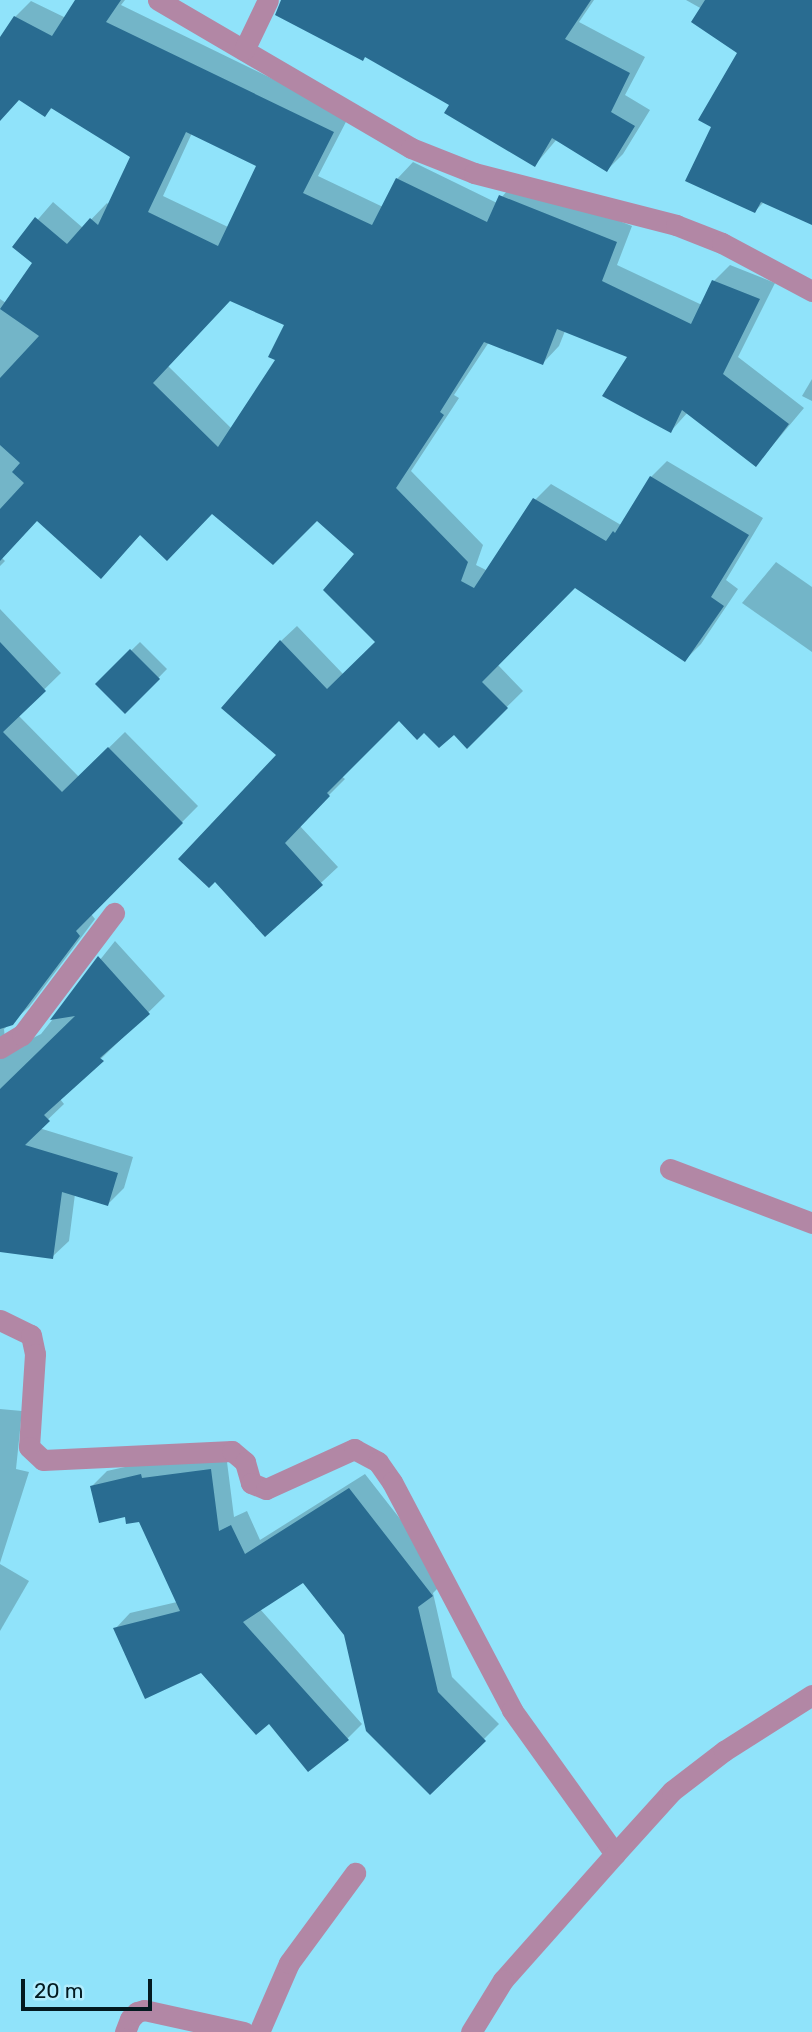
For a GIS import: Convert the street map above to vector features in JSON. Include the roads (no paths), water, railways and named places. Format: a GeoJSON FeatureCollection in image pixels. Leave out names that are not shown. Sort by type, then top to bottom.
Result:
{"type":"FeatureCollection","features":[{"type":"Feature","properties":{"kind":"street"},"geometry":{"type":"LineString","coordinates":[[158,0],[411,148],[474,173],[676,225],[722,243],[812,291]]}},
{"type":"Feature","properties":{"kind":"street"},"geometry":{"type":"LineString","coordinates":[[244,51],[268,0]]}},
{"type":"Feature","properties":{"kind":"street"},"geometry":{"type":"LineString","coordinates":[[0,1048],[22,1035],[114,913]]}},
{"type":"Feature","properties":{"kind":"street"},"geometry":{"type":"LineString","coordinates":[[670,1169],[812,1223]]}},
{"type":"Feature","properties":{"kind":"street"},"geometry":{"type":"LineString","coordinates":[[0,1320],[31,1335],[35,1354],[29,1447],[43,1460],[232,1451],[245,1462],[251,1483],[266,1489],[354,1449],[378,1462],[392,1482],[512,1710],[615,1854]]}},
{"type":"Feature","properties":{"kind":"street"},"geometry":{"type":"LineString","coordinates":[[471,2032],[503,1980],[672,1791],[735,1744],[812,1695]]}},
{"type":"Feature","properties":{"kind":"street"},"geometry":{"type":"LineString","coordinates":[[259,2032],[289,1963],[355,1873]]}},
{"type":"Feature","properties":{"kind":"street"},"geometry":{"type":"LineString","coordinates":[[125,2032],[130,2019],[137,2012],[144,2010],[244,2032]]}}]}
